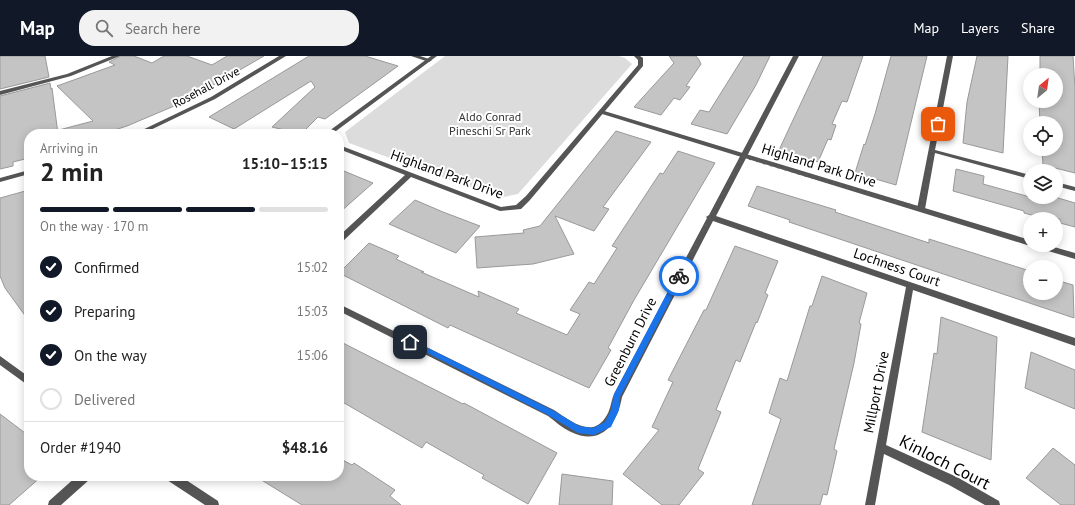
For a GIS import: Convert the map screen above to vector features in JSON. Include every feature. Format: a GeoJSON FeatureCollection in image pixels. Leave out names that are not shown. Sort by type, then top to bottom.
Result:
{"type":"FeatureCollection","features":[{"type":"Feature","properties":{"kind":"street"},"geometry":{"type":"LineString","coordinates":[[0,93],[69,76],[117,56]]}},
{"type":"Feature","properties":{"kind":"street","name":"Rosehall Drive"},"geometry":{"type":"LineString","coordinates":[[147,129],[213,98],[283,56]]}},
{"type":"Feature","properties":{"kind":"street"},"geometry":{"type":"LineString","coordinates":[[414,56],[429,60]]}},
{"type":"Feature","properties":{"kind":"street"},"geometry":{"type":"LineString","coordinates":[[335,129],[434,56]]}},
{"type":"Feature","properties":{"kind":"street","name":"Highland Park Drive"},"geometry":{"type":"LineString","coordinates":[[344,149],[500,209],[518,207],[642,65],[642,59],[637,56]]}},
{"type":"Feature","properties":{"kind":"street","name":"Greenburn Drive"},"geometry":{"type":"LineString","coordinates":[[344,310],[551,413],[578,430],[594,431],[608,424],[615,410],[617,397],[710,217],[796,56]]}},
{"type":"Feature","properties":{"kind":"street"},"geometry":{"type":"LineString","coordinates":[[921,209],[950,56]]}},
{"type":"Feature","properties":{"kind":"street","name":"Highland Park Drive"},"geometry":{"type":"LineString","coordinates":[[601,112],[1023,240]]}},
{"type":"Feature","properties":{"kind":"street"},"geometry":{"type":"LineString","coordinates":[[933,151],[1023,175]]}},
{"type":"Feature","properties":{"kind":"street"},"geometry":{"type":"LineString","coordinates":[[0,180],[24,173]]}},
{"type":"Feature","properties":{"kind":"street"},"geometry":{"type":"LineString","coordinates":[[344,235],[409,175]]}},
{"type":"Feature","properties":{"kind":"street"},"geometry":{"type":"LineString","coordinates":[[1063,186],[1075,189]]}},
{"type":"Feature","properties":{"kind":"street","name":"Lochness Court"},"geometry":{"type":"LineString","coordinates":[[710,217],[1075,342]]}},
{"type":"Feature","properties":{"kind":"street"},"geometry":{"type":"LineString","coordinates":[[1062,252],[1075,256]]}},
{"type":"Feature","properties":{"kind":"street","name":"Millport Drive"},"geometry":{"type":"LineString","coordinates":[[870,505],[910,285]]}},
{"type":"Feature","properties":{"kind":"street"},"geometry":{"type":"LineString","coordinates":[[0,360],[24,378]]}},
{"type":"Feature","properties":{"kind":"street","name":"Kinloch Court"},"geometry":{"type":"LineString","coordinates":[[880,447],[953,480],[995,505]]}},
{"type":"Feature","properties":{"kind":"street"},"geometry":{"type":"LineString","coordinates":[[53,505],[79,481]]}},
{"type":"Feature","properties":{"kind":"street"},"geometry":{"type":"LineString","coordinates":[[178,481],[214,505]]}},
{"type":"Feature","properties":{"kind":"green space","name":"Aldo Conrad Pineschi Sr Park"},"geometry":{"type":"Polygon","coordinates":[[[445,56],[619,56],[625,58],[632,64],[518,194],[499,198],[349,143],[345,132],[445,56]]]}},
{"type":"Feature","properties":{"kind":"building"},"geometry":{"type":"Polygon","coordinates":[[[0,56],[45,56],[49,77],[0,89],[0,56]]]}},
{"type":"Feature","properties":{"kind":"building"},"geometry":{"type":"Polygon","coordinates":[[[121,56],[134,56],[152,63],[164,56],[187,56],[212,65],[227,56],[264,56],[186,101],[127,126],[118,129],[63,129],[93,121],[57,86],[115,65],[109,62],[121,56]]]}},
{"type":"Feature","properties":{"kind":"building"},"geometry":{"type":"Polygon","coordinates":[[[309,56],[365,56],[398,66],[325,119],[318,117],[306,129],[280,129],[272,127],[315,87],[311,81],[234,129],[209,117],[309,56]]]}},
{"type":"Feature","properties":{"kind":"building"},"geometry":{"type":"Polygon","coordinates":[[[669,56],[696,56],[699,60],[701,64],[686,86],[690,87],[680,100],[674,98],[661,115],[634,107],[674,63],[669,56]]]}},
{"type":"Feature","properties":{"kind":"building"},"geometry":{"type":"Polygon","coordinates":[[[744,56],[770,56],[756,85],[727,134],[691,124],[700,110],[709,112],[744,56]]]}},
{"type":"Feature","properties":{"kind":"building"},"geometry":{"type":"Polygon","coordinates":[[[823,56],[863,56],[847,102],[842,101],[832,124],[836,125],[831,140],[828,139],[818,162],[779,150],[823,56]]]}},
{"type":"Feature","properties":{"kind":"building"},"geometry":{"type":"Polygon","coordinates":[[[891,56],[927,56],[896,185],[855,173],[875,114],[891,56]]]}},
{"type":"Feature","properties":{"kind":"building"},"geometry":{"type":"Polygon","coordinates":[[[977,56],[1008,56],[1003,153],[963,143],[967,102],[977,56]]]}},
{"type":"Feature","properties":{"kind":"building"},"geometry":{"type":"Polygon","coordinates":[[[1040,56],[1073,56],[1075,88],[1075,173],[1063,170],[1063,164],[1043,164],[1042,156],[1063,156],[1063,116],[1040,116],[1039,108],[1063,108],[1063,68],[1040,68],[1040,56]]]}},
{"type":"Feature","properties":{"kind":"building"},"geometry":{"type":"Polygon","coordinates":[[[50,83],[57,129],[24,129],[24,159],[13,162],[13,166],[0,169],[0,96],[50,83]]]}},
{"type":"Feature","properties":{"kind":"building"},"geometry":{"type":"Polygon","coordinates":[[[616,131],[651,142],[603,207],[609,209],[594,231],[555,216],[574,254],[533,264],[477,268],[475,237],[524,233],[523,230],[540,226],[616,131]]]}},
{"type":"Feature","properties":{"kind":"building"},"geometry":{"type":"Polygon","coordinates":[[[678,151],[715,163],[634,300],[608,348],[611,350],[589,388],[450,325],[448,328],[344,276],[344,268],[369,243],[399,256],[396,259],[424,272],[421,272],[479,297],[478,291],[519,309],[516,313],[567,335],[580,314],[570,310],[589,282],[594,284],[617,248],[612,246],[660,173],[663,174],[678,151]]]}},
{"type":"Feature","properties":{"kind":"building"},"geometry":{"type":"Polygon","coordinates":[[[956,169],[984,176],[983,184],[1023,195],[1023,204],[1063,204],[1063,199],[1075,203],[1075,227],[1063,224],[1063,212],[1024,212],[953,191],[956,169]]]}},
{"type":"Feature","properties":{"kind":"building"},"geometry":{"type":"Polygon","coordinates":[[[344,171],[373,183],[344,209],[344,171]]]}},
{"type":"Feature","properties":{"kind":"building"},"geometry":{"type":"Polygon","coordinates":[[[757,186],[836,210],[835,212],[929,243],[929,239],[1023,269],[1023,300],[1063,300],[1063,282],[1073,285],[1074,318],[789,222],[790,220],[748,206],[757,186]]]}},
{"type":"Feature","properties":{"kind":"building"},"geometry":{"type":"Polygon","coordinates":[[[24,191],[24,314],[5,288],[0,276],[0,198],[24,191]]]}},
{"type":"Feature","properties":{"kind":"building"},"geometry":{"type":"Polygon","coordinates":[[[415,200],[480,226],[456,253],[389,224],[415,200]]]}},
{"type":"Feature","properties":{"kind":"building"},"geometry":{"type":"Polygon","coordinates":[[[735,246],[778,261],[765,293],[768,295],[757,323],[756,322],[740,362],[736,360],[716,410],[721,412],[698,469],[704,473],[679,505],[662,505],[623,474],[659,430],[652,427],[673,382],[668,380],[704,310],[706,310],[735,246]]]}},
{"type":"Feature","properties":{"kind":"building"},"geometry":{"type":"Polygon","coordinates":[[[822,276],[867,293],[859,323],[861,324],[854,363],[834,449],[837,451],[827,495],[823,494],[820,505],[752,505],[781,419],[769,413],[780,378],[787,381],[810,306],[812,306],[822,276]]]}},
{"type":"Feature","properties":{"kind":"building"},"geometry":{"type":"Polygon","coordinates":[[[941,317],[997,337],[991,460],[922,432],[934,353],[937,354],[941,317]]]}},
{"type":"Feature","properties":{"kind":"building"},"geometry":{"type":"Polygon","coordinates":[[[344,344],[463,404],[464,403],[557,453],[528,504],[482,478],[484,475],[426,442],[422,448],[344,403],[344,344]]]}},
{"type":"Feature","properties":{"kind":"building"},"geometry":{"type":"Polygon","coordinates":[[[1031,352],[1075,370],[1075,409],[1025,388],[1031,352]]]}},
{"type":"Feature","properties":{"kind":"building"},"geometry":{"type":"Polygon","coordinates":[[[0,414],[24,432],[24,481],[36,481],[9,505],[0,505],[0,414]]]}},
{"type":"Feature","properties":{"kind":"building"},"geometry":{"type":"Polygon","coordinates":[[[1053,448],[1075,465],[1075,505],[1061,505],[1026,478],[1053,448]]]}},
{"type":"Feature","properties":{"kind":"building"},"geometry":{"type":"Polygon","coordinates":[[[344,461],[352,465],[354,463],[395,490],[390,496],[401,505],[302,505],[263,481],[344,481],[344,461]]]}},
{"type":"Feature","properties":{"kind":"building"},"geometry":{"type":"Polygon","coordinates":[[[562,474],[613,481],[612,505],[559,505],[562,474]]]}},
{"type":"Feature","properties":{"kind":"way so far"},"geometry":{"type":"LineString","coordinates":[[679,276],[743,156],[921,209],[938,124]]}},
{"type":"Feature","properties":{"kind":"route"},"geometry":{"type":"LineString","coordinates":[[410,342],[551,413],[578,430],[594,431],[608,424],[615,410],[617,397],[679,276]]}}]}
